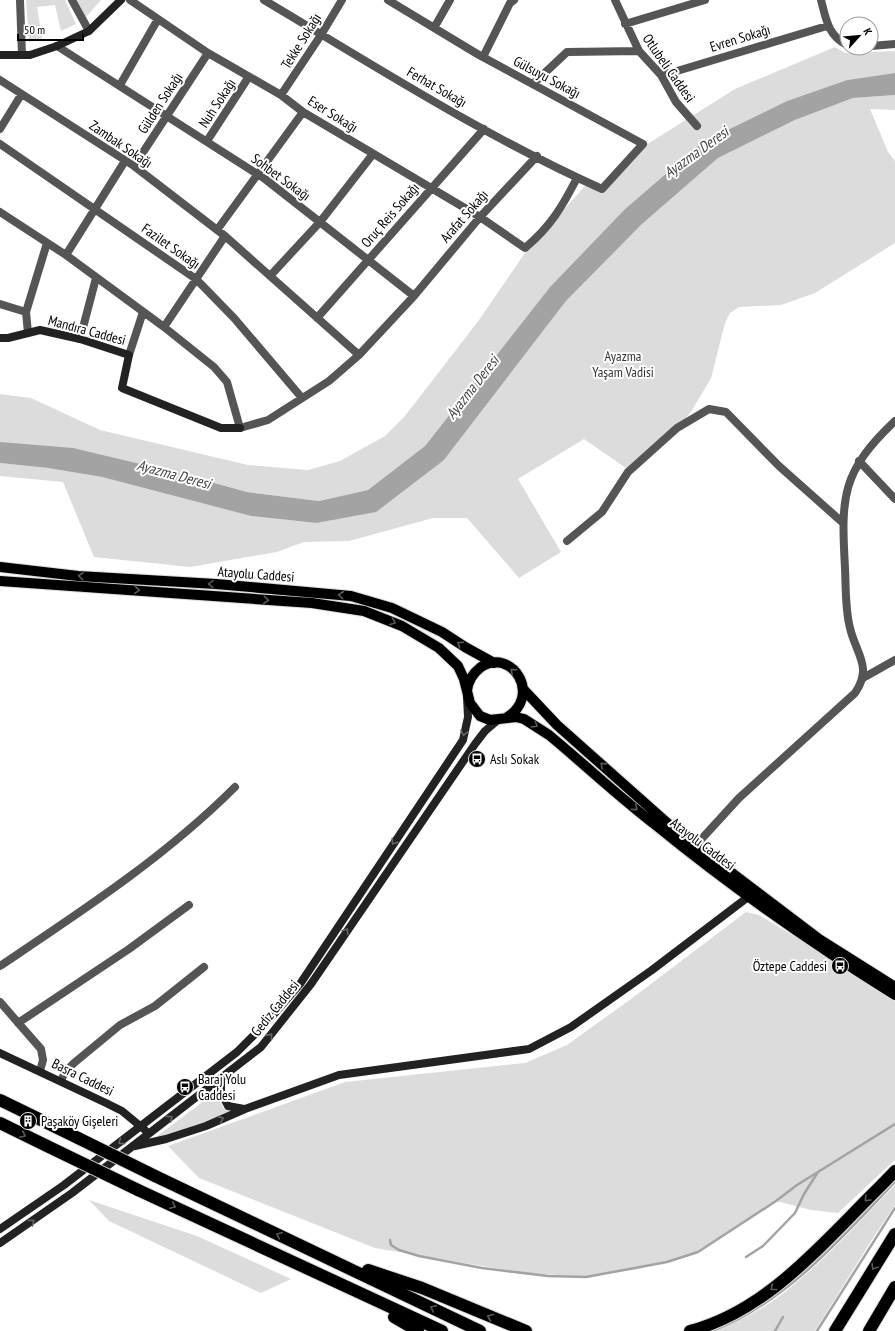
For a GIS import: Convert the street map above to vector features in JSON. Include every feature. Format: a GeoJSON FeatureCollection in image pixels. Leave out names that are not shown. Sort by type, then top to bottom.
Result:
{"type":"FeatureCollection","features":[{"type":"Feature","properties":{"kind":"highway"},"geometry":{"type":"LineString","coordinates":[[0,1100],[155,1176],[480,1331]]}},
{"type":"Feature","properties":{"kind":"highway"},"geometry":{"type":"LineString","coordinates":[[0,1124],[138,1190],[442,1331]]}},
{"type":"Feature","properties":{"kind":"highway"},"geometry":{"type":"LineString","coordinates":[[690,1331],[704,1327],[732,1314],[764,1296],[793,1272],[895,1171]]}},
{"type":"Feature","properties":{"kind":"highway"},"geometry":{"type":"LineString","coordinates":[[835,1331],[895,1234]]}},
{"type":"Feature","properties":{"kind":"highway"},"geometry":{"type":"LineString","coordinates":[[314,1252],[422,1288],[526,1331]]}},
{"type":"Feature","properties":{"kind":"highway"},"geometry":{"type":"LineString","coordinates":[[278,1255],[418,1331]]}},
{"type":"Feature","properties":{"kind":"highway"},"geometry":{"type":"LineString","coordinates":[[869,1331],[895,1287]]}},
{"type":"Feature","properties":{"kind":"main road"},"geometry":{"type":"LineString","coordinates":[[0,55],[30,55],[58,46],[89,31],[121,0]]}},
{"type":"Feature","properties":{"kind":"main road","name":"Mandıra Caddesi"},"geometry":{"type":"LineString","coordinates":[[0,338],[8,338],[40,330],[80,339],[129,355],[122,388],[221,428],[240,428]]}},
{"type":"Feature","properties":{"kind":"main road","name":"Atayolu Caddesi"},"geometry":{"type":"LineString","coordinates":[[0,567],[78,576],[216,584],[351,596],[392,608],[442,632],[494,663],[503,664],[517,673],[524,690],[563,730],[674,829],[696,845],[753,894],[827,953],[895,996]]}},
{"type":"Feature","properties":{"kind":"main road","name":"Atayolu Caddesi"},"geometry":{"type":"LineString","coordinates":[[0,581],[304,602],[364,611],[402,626],[439,648],[458,666],[464,679],[470,703],[480,716],[490,720],[516,717],[524,719],[549,734],[653,824],[753,894],[895,987]]}},
{"type":"Feature","properties":{"kind":"main road"},"geometry":{"type":"LineString","coordinates":[[467,695],[471,677],[477,670],[485,665],[494,663]]}},
{"type":"Feature","properties":{"kind":"main road"},"geometry":{"type":"LineString","coordinates":[[498,720],[506,718],[517,710],[523,697],[524,690]]}},
{"type":"Feature","properties":{"kind":"main road","name":"Gediz Caddesi"},"geometry":{"type":"LineString","coordinates":[[0,1229],[64,1185],[142,1126],[237,1052],[270,1020],[300,984],[463,740],[468,717],[467,695]]}},
{"type":"Feature","properties":{"kind":"main road","name":"Gediz Caddesi"},"geometry":{"type":"LineString","coordinates":[[0,1244],[72,1193],[261,1046],[311,984],[466,756],[485,731],[498,720]]}},
{"type":"Feature","properties":{"kind":"main road"},"geometry":{"type":"LineString","coordinates":[[131,1147],[166,1139],[206,1126],[245,1109],[339,1075],[529,1049],[571,1027],[652,970],[753,894]]}},
{"type":"Feature","properties":{"kind":"main road","name":"Basra Caddesi"},"geometry":{"type":"LineString","coordinates":[[0,1053],[122,1111],[142,1126],[149,1134]]}},
{"type":"Feature","properties":{"kind":"main road"},"geometry":{"type":"LineString","coordinates":[[221,1078],[222,1092],[228,1106],[245,1109]]}},
{"type":"Feature","properties":{"kind":"street"},"geometry":{"type":"LineString","coordinates":[[20,0],[22,55]]}},
{"type":"Feature","properties":{"kind":"street"},"geometry":{"type":"LineString","coordinates":[[72,0],[89,31]]}},
{"type":"Feature","properties":{"kind":"street","name":"Eser Sokağı"},"geometry":{"type":"LineString","coordinates":[[130,0],[208,53],[248,78],[281,96],[303,112],[480,217],[524,248],[539,236],[559,213],[577,178]]}},
{"type":"Feature","properties":{"kind":"street","name":"Ferhat Sokağı"},"geometry":{"type":"LineString","coordinates":[[264,0],[484,129],[577,178],[602,189]]}},
{"type":"Feature","properties":{"kind":"street","name":"Tekke Sokağı"},"geometry":{"type":"LineString","coordinates":[[281,96],[342,0]]}},
{"type":"Feature","properties":{"kind":"street","name":"Gülsuyu Sokağı"},"geometry":{"type":"LineString","coordinates":[[388,0],[483,57],[643,144],[602,189]]}},
{"type":"Feature","properties":{"kind":"street"},"geometry":{"type":"LineString","coordinates":[[434,28],[450,0]]}},
{"type":"Feature","properties":{"kind":"street"},"geometry":{"type":"LineString","coordinates":[[483,57],[510,3],[514,0]]}},
{"type":"Feature","properties":{"kind":"street","name":"Otlubeli Caddesi"},"geometry":{"type":"LineString","coordinates":[[615,0],[639,51],[660,75],[676,102],[697,126]]}},
{"type":"Feature","properties":{"kind":"street"},"geometry":{"type":"LineString","coordinates":[[625,24],[705,0]]}},
{"type":"Feature","properties":{"kind":"street"},"geometry":{"type":"LineString","coordinates":[[821,0],[827,26],[839,40]]}},
{"type":"Feature","properties":{"kind":"street"},"geometry":{"type":"LineString","coordinates":[[120,85],[158,19]]}},
{"type":"Feature","properties":{"kind":"street","name":"Evren Sokağı"},"geometry":{"type":"LineString","coordinates":[[660,75],[827,26]]}},
{"type":"Feature","properties":{"kind":"street"},"geometry":{"type":"LineString","coordinates":[[879,45],[895,44]]}},
{"type":"Feature","properties":{"kind":"street","name":"Sohbet Sokağı"},"geometry":{"type":"LineString","coordinates":[[58,46],[257,174],[414,296]]}},
{"type":"Feature","properties":{"kind":"street"},"geometry":{"type":"LineString","coordinates":[[533,84],[567,52],[639,51]]}},
{"type":"Feature","properties":{"kind":"street","name":"Gülden Sokağı"},"geometry":{"type":"LineString","coordinates":[[134,166],[208,53]]}},
{"type":"Feature","properties":{"kind":"street","name":"Nuh Sokağı"},"geometry":{"type":"LineString","coordinates":[[207,141],[248,78]]}},
{"type":"Feature","properties":{"kind":"street","name":"Zambak Sokağı"},"geometry":{"type":"LineString","coordinates":[[0,80],[134,166],[225,236],[359,355]]}},
{"type":"Feature","properties":{"kind":"street"},"geometry":{"type":"LineString","coordinates":[[0,129],[21,94]]}},
{"type":"Feature","properties":{"kind":"street"},"geometry":{"type":"LineString","coordinates":[[217,230],[303,112]]}},
{"type":"Feature","properties":{"kind":"street","name":"Oruç Reis Sokağı"},"geometry":{"type":"LineString","coordinates":[[317,318],[484,129]]}},
{"type":"Feature","properties":{"kind":"street","name":"Fazilet Sokağı"},"geometry":{"type":"LineString","coordinates":[[0,144],[196,279],[234,318],[302,398]]}},
{"type":"Feature","properties":{"kind":"street"},"geometry":{"type":"LineString","coordinates":[[270,276],[320,222],[373,154]]}},
{"type":"Feature","properties":{"kind":"street","name":"Arafat Sokağı"},"geometry":{"type":"LineString","coordinates":[[414,296],[480,217],[537,156]]}},
{"type":"Feature","properties":{"kind":"street"},"geometry":{"type":"LineString","coordinates":[[66,255],[125,161]]}},
{"type":"Feature","properties":{"kind":"street"},"geometry":{"type":"LineString","coordinates":[[0,212],[66,255],[164,327],[214,367],[227,382],[240,428],[268,420],[329,381],[359,355],[414,296]]}},
{"type":"Feature","properties":{"kind":"street"},"geometry":{"type":"LineString","coordinates":[[164,327],[225,236]]}},
{"type":"Feature","properties":{"kind":"street"},"geometry":{"type":"LineString","coordinates":[[28,333],[26,312],[47,243]]}},
{"type":"Feature","properties":{"kind":"street"},"geometry":{"type":"LineString","coordinates":[[80,339],[96,278]]}},
{"type":"Feature","properties":{"kind":"street"},"geometry":{"type":"LineString","coordinates":[[0,304],[26,312]]}},
{"type":"Feature","properties":{"kind":"street"},"geometry":{"type":"LineString","coordinates":[[129,355],[143,312]]}},
{"type":"Feature","properties":{"kind":"street"},"geometry":{"type":"LineString","coordinates":[[567,541],[602,512],[628,472],[677,428],[709,409],[726,412],[779,466],[842,522]]}},
{"type":"Feature","properties":{"kind":"street"},"geometry":{"type":"LineString","coordinates":[[696,845],[739,798],[855,693],[863,678],[863,663],[852,638],[848,616],[842,522],[847,487],[859,461],[873,442],[895,421]]}},
{"type":"Feature","properties":{"kind":"street"},"geometry":{"type":"LineString","coordinates":[[859,461],[895,499]]}},
{"type":"Feature","properties":{"kind":"street"},"geometry":{"type":"LineString","coordinates":[[863,678],[895,660]]}},
{"type":"Feature","properties":{"kind":"street"},"geometry":{"type":"LineString","coordinates":[[0,966],[144,866],[209,813],[235,787]]}},
{"type":"Feature","properties":{"kind":"street"},"geometry":{"type":"LineString","coordinates":[[18,1023],[129,949],[189,905]]}},
{"type":"Feature","properties":{"kind":"street"},"geometry":{"type":"LineString","coordinates":[[61,1081],[65,1072],[74,1062],[120,1025],[155,1006],[204,968]]}},
{"type":"Feature","properties":{"kind":"street"},"geometry":{"type":"LineString","coordinates":[[0,1002],[40,1049],[43,1060],[40,1071]]}},
{"type":"Feature","properties":{"kind":"green space"},"geometry":{"type":"Polygon","coordinates":[[[26,0],[65,0],[76,24],[61,31],[55,5],[37,7],[42,38],[29,42],[26,0]]]}},
{"type":"Feature","properties":{"kind":"green space"},"geometry":{"type":"Polygon","coordinates":[[[77,0],[101,0],[86,17],[77,0]]]}},
{"type":"Feature","properties":{"kind":"green space"},"geometry":{"type":"Polygon","coordinates":[[[835,47],[839,49],[839,56],[879,56],[879,52],[895,51],[895,73],[847,80],[787,101],[703,142],[625,209],[550,287],[425,446],[368,490],[319,501],[247,492],[178,473],[0,442],[0,394],[31,398],[100,430],[248,465],[308,470],[340,461],[385,436],[405,416],[479,320],[525,253],[585,186],[602,193],[646,145],[735,89],[835,47]]]}},
{"type":"Feature","properties":{"kind":"green space","name":"Ayazma Yaşam Vadisi"},"geometry":{"type":"Polygon","coordinates":[[[895,95],[895,110],[870,109],[888,152],[895,161],[895,243],[815,293],[781,305],[739,307],[730,313],[725,323],[711,378],[691,412],[677,428],[626,468],[584,439],[518,479],[561,552],[519,578],[467,518],[433,518],[349,541],[304,542],[277,552],[190,567],[94,557],[63,482],[0,476],[0,463],[48,468],[102,477],[251,516],[316,523],[444,460],[566,301],[642,224],[718,158],[795,120],[853,98],[895,95]]]}},
{"type":"Feature","properties":{"kind":"green space"},"geometry":{"type":"Polygon","coordinates":[[[746,912],[759,915],[812,947],[895,1002],[895,1160],[838,1213],[811,1210],[776,1201],[698,1252],[679,1258],[639,1269],[586,1277],[525,1273],[375,1248],[199,1178],[168,1146],[345,1082],[525,1063],[567,1045],[631,999],[746,912]]]}},
{"type":"Feature","properties":{"kind":"green space"},"geometry":{"type":"Polygon","coordinates":[[[217,1091],[223,1108],[233,1112],[204,1124],[152,1140],[217,1091]]]}},
{"type":"Feature","properties":{"kind":"green space"},"geometry":{"type":"Polygon","coordinates":[[[895,1185],[895,1205],[815,1331],[716,1331],[738,1321],[773,1301],[806,1275],[895,1185]]]}},
{"type":"Feature","properties":{"kind":"green space"},"geometry":{"type":"Polygon","coordinates":[[[89,1200],[197,1236],[291,1279],[261,1293],[109,1221],[89,1200]]]}},
{"type":"Feature","properties":{"kind":"water","name":"Ayazma Deresi"},"geometry":{"type":"Polygon","coordinates":[[[895,73],[895,95],[853,98],[795,120],[718,158],[642,224],[566,301],[444,460],[376,512],[316,523],[251,516],[102,477],[48,468],[0,463],[0,442],[73,448],[178,473],[247,492],[319,501],[368,490],[425,446],[550,287],[625,209],[703,142],[787,101],[847,80],[895,73]]]}},
{"type":"Feature","properties":{"kind":"waterway"},"geometry":{"type":"LineString","coordinates":[[390,1240],[391,1245],[399,1250],[419,1256],[482,1268],[548,1276],[586,1277],[667,1262],[698,1252],[776,1201],[797,1185],[895,1124]]}},
{"type":"Feature","properties":{"kind":"waterway"},"geometry":{"type":"LineString","coordinates":[[746,1257],[763,1246],[795,1213],[804,1194],[818,1172]]}},
{"type":"Feature","properties":{"kind":"waterway"},"geometry":{"type":"LineString","coordinates":[[712,1331],[739,1319],[764,1304],[788,1286],[833,1246],[895,1182]]}},
{"type":"Feature","properties":{"kind":"waterway"},"geometry":{"type":"LineString","coordinates":[[817,1331],[895,1208]]}},
{"type":"Feature","properties":{"kind":"waterway"},"geometry":{"type":"LineString","coordinates":[[775,1331],[783,1317]]}},
{"type":"Feature","properties":{"kind":"place","name":"Aslı Sokak"},"geometry":{"type":"Point","coordinates":[477,759]}},
{"type":"Feature","properties":{"kind":"place","name":"Öztepe Caddesi"},"geometry":{"type":"Point","coordinates":[840,966]}},
{"type":"Feature","properties":{"kind":"place","name":"Baraj Yolu Caddesi"},"geometry":{"type":"Point","coordinates":[185,1087]}},
{"type":"Feature","properties":{"kind":"place","name":"Paşaköy Gişeleri"},"geometry":{"type":"Point","coordinates":[28,1121]}}]}
